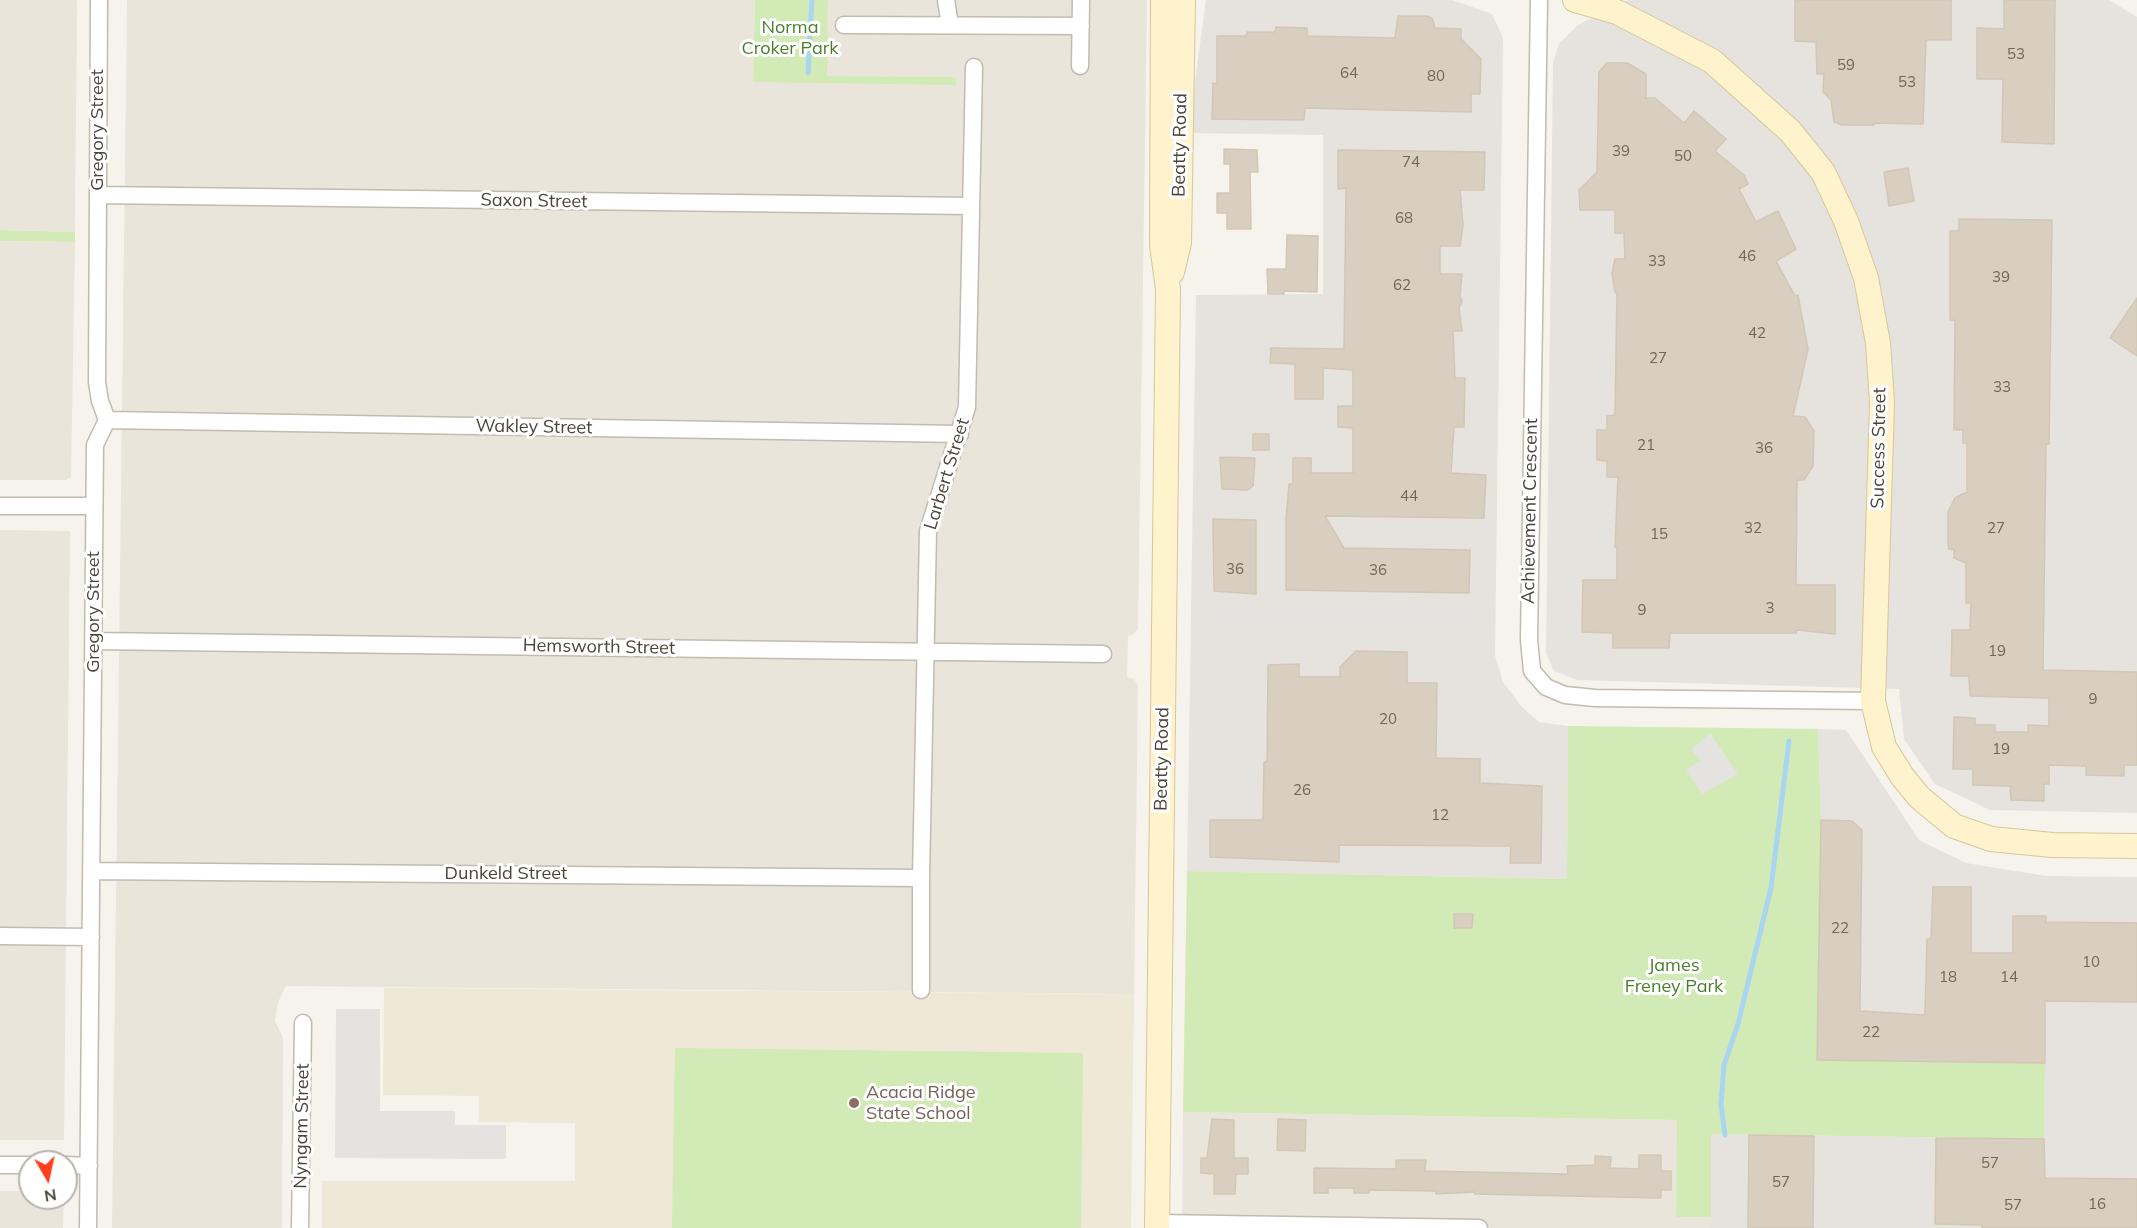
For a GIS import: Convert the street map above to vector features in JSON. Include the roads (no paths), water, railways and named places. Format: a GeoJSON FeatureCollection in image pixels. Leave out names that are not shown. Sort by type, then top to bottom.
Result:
{"type":"FeatureCollection","features":[{"type":"Feature","properties":{"kind":"main road","name":"Beatty Road"},"geometry":{"type":"LineString","coordinates":[[1157,1225],[1168,289],[1162,222],[1163,0]]}},
{"type":"Feature","properties":{"kind":"main road","name":"Beatty Road"},"geometry":{"type":"LineString","coordinates":[[1168,289],[1179,243],[1183,0]]}},
{"type":"Feature","properties":{"kind":"main road","name":"Success Street"},"geometry":{"type":"LineString","coordinates":[[1575,0],[1617,12],[1712,61],[1790,131],[1823,172],[1846,221],[1866,278],[1880,363],[1882,404],[1873,701],[1884,747],[1902,776],[1919,797],[1954,826],[1991,839],[2052,845],[2137,846]]}},
{"type":"Feature","properties":{"kind":"street","name":"Gregory Street"},"geometry":{"type":"LineString","coordinates":[[88,1228],[95,445],[107,420],[100,401],[97,382],[99,0]]}},
{"type":"Feature","properties":{"kind":"street"},"geometry":{"type":"LineString","coordinates":[[946,0],[950,26]]}},
{"type":"Feature","properties":{"kind":"street"},"geometry":{"type":"LineString","coordinates":[[1080,66],[1081,0]]}},
{"type":"Feature","properties":{"kind":"street","name":"Achievement Crescent"},"geometry":{"type":"LineString","coordinates":[[1539,0],[1529,640],[1532,671],[1546,687],[1565,695],[1595,698],[1873,701]]}},
{"type":"Feature","properties":{"kind":"street"},"geometry":{"type":"LineString","coordinates":[[844,25],[1081,26]]}},
{"type":"Feature","properties":{"kind":"street","name":"Larbert Street"},"geometry":{"type":"LineString","coordinates":[[921,990],[928,531],[967,407],[974,67]]}},
{"type":"Feature","properties":{"kind":"street","name":"Saxon Street"},"geometry":{"type":"LineString","coordinates":[[98,195],[971,206]]}},
{"type":"Feature","properties":{"kind":"street","name":"Wakley Street"},"geometry":{"type":"LineString","coordinates":[[107,420],[960,434]]}},
{"type":"Feature","properties":{"kind":"street"},"geometry":{"type":"LineString","coordinates":[[0,506],[94,506]]}},
{"type":"Feature","properties":{"kind":"street","name":"Hemsworth Street"},"geometry":{"type":"LineString","coordinates":[[94,641],[1103,654]]}},
{"type":"Feature","properties":{"kind":"street","name":"Dunkeld Street"},"geometry":{"type":"LineString","coordinates":[[91,871],[921,878]]}},
{"type":"Feature","properties":{"kind":"street"},"geometry":{"type":"LineString","coordinates":[[0,936],[91,937]]}},
{"type":"Feature","properties":{"kind":"street","name":"Nyngam Street"},"geometry":{"type":"LineString","coordinates":[[300,1228],[303,1023]]}},
{"type":"Feature","properties":{"kind":"street"},"geometry":{"type":"LineString","coordinates":[[0,1165],[18,1165]]}},
{"type":"Feature","properties":{"kind":"street"},"geometry":{"type":"LineString","coordinates":[[78,1166],[89,1166]]}},
{"type":"Feature","properties":{"kind":"street"},"geometry":{"type":"LineString","coordinates":[[1157,1225],[1479,1228]]}},
{"type":"Feature","properties":{"kind":"waterway"},"geometry":{"type":"LineString","coordinates":[[808,73],[812,0]]}},
{"type":"Feature","properties":{"kind":"waterway"},"geometry":{"type":"LineString","coordinates":[[1725,1135],[1721,1104],[1724,1065],[1738,1024],[1771,888],[1789,741]]}},
{"type":"Feature","properties":{"kind":"place","name":"Acacia Ridge State School"},"geometry":{"type":"Point","coordinates":[854,1103]}},
{"type":"Feature","properties":{"kind":"park label","name":"Norma Croker Park"},"geometry":{"type":"Point","coordinates":[790,38]}},
{"type":"Feature","properties":{"kind":"park label","name":"James Freney Park"},"geometry":{"type":"Point","coordinates":[1674,976]}}]}
